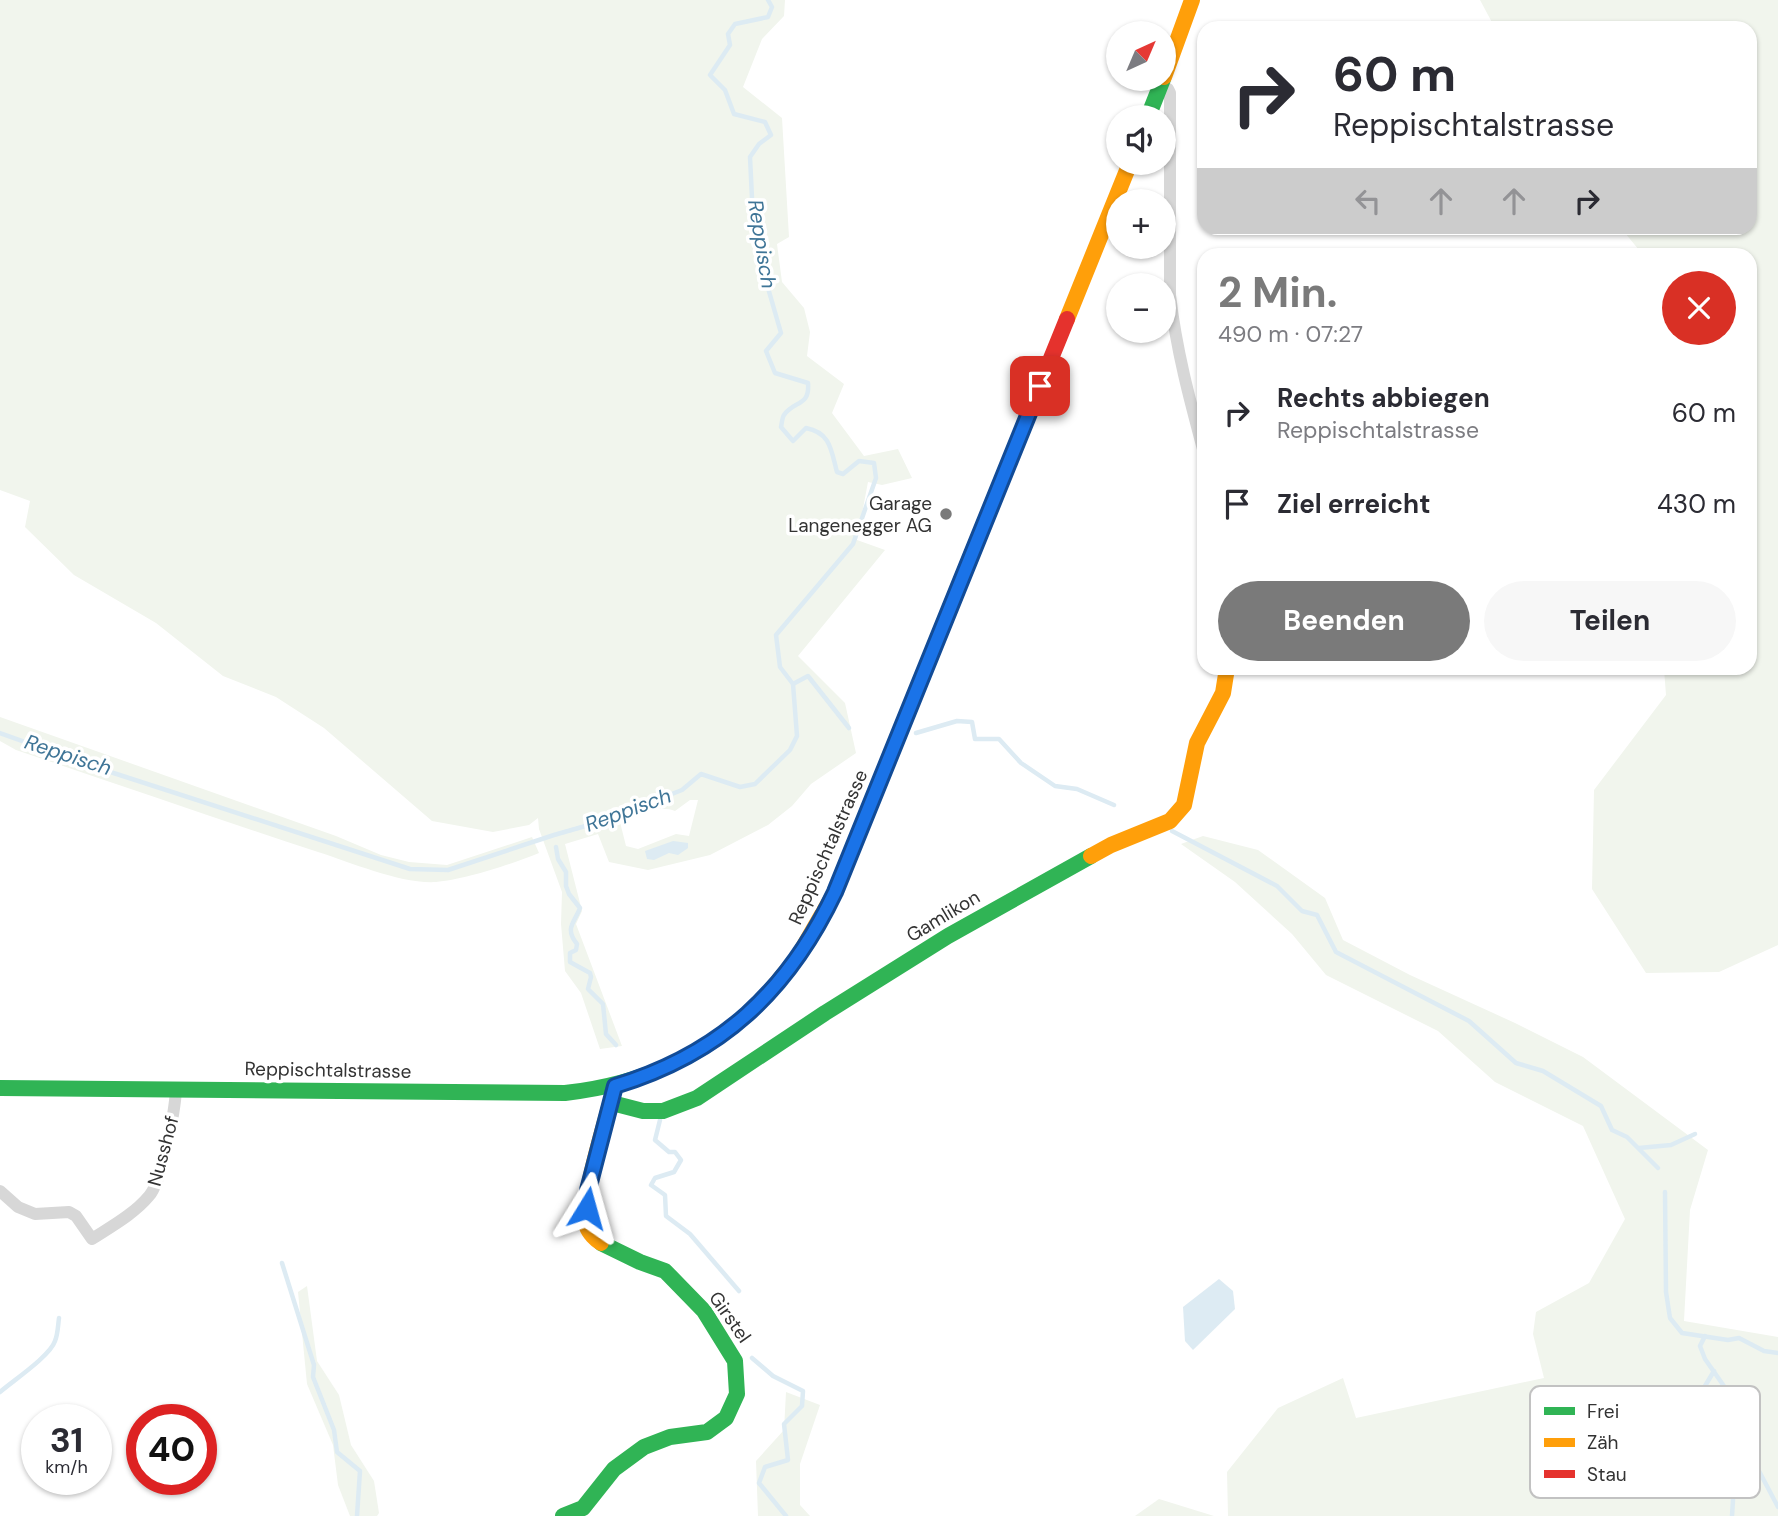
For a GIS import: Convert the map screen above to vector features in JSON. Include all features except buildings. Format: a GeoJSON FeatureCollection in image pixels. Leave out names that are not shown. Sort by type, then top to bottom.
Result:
{"type":"FeatureCollection","features":[{"type":"Feature","properties":{"kind":"main road"},"geometry":{"type":"LineString","coordinates":[[1176,44],[1192,0]]}},
{"type":"Feature","properties":{"kind":"main road","name":"Reppischtalstrasse"},"geometry":{"type":"LineString","coordinates":[[0,1088],[565,1093],[615,1086],[657,1072],[727,1032],[772,991],[794,963],[818,927],[835,892],[1125,175]]}},
{"type":"Feature","properties":{"kind":"main road","name":"Gamlikon"},"geometry":{"type":"LineString","coordinates":[[612,1103],[643,1111],[663,1111],[697,1098],[948,936],[1111,845],[1170,821],[1184,805],[1197,743],[1223,694],[1226,675]]}},
{"type":"Feature","properties":{"kind":"main road"},"geometry":{"type":"LineString","coordinates":[[612,1103],[615,1086]]}},
{"type":"Feature","properties":{"kind":"main road","name":"Girstel"},"geometry":{"type":"LineString","coordinates":[[563,1516],[583,1508],[614,1469],[645,1447],[670,1437],[707,1432],[726,1418],[737,1394],[735,1361],[704,1311],[665,1271],[597,1241],[587,1226],[588,1190],[612,1103]]}},
{"type":"Feature","properties":{"kind":"street"},"geometry":{"type":"LineString","coordinates":[[1169,91],[1170,295],[1186,386],[1197,427]]}},
{"type":"Feature","properties":{"kind":"street","name":"Nusshof"},"geometry":{"type":"LineString","coordinates":[[0,1191],[18,1207],[35,1214],[69,1212],[76,1216],[92,1239],[132,1213],[152,1194],[169,1140],[177,1090]]}},
{"type":"Feature","properties":{"kind":"shaded area"},"geometry":{"type":"Polygon","coordinates":[[[0,0],[785,0],[784,16],[762,39],[743,87],[782,118],[789,237],[777,244],[782,282],[804,308],[810,332],[807,356],[844,384],[832,413],[864,456],[898,449],[912,478],[882,485],[868,482],[857,540],[885,550],[798,656],[845,703],[856,753],[811,784],[792,806],[768,825],[710,855],[648,870],[609,862],[598,834],[565,844],[582,911],[576,924],[622,1046],[600,1049],[581,993],[565,971],[561,924],[562,892],[539,829],[538,818],[529,825],[493,832],[432,821],[324,728],[276,697],[223,676],[156,623],[74,575],[25,527],[30,501],[0,490],[0,0]],[[690,800],[675,811],[655,810],[620,822],[626,846],[638,849],[676,834],[689,836],[698,800],[690,800]]]}},
{"type":"Feature","properties":{"kind":"shaded area"},"geometry":{"type":"Polygon","coordinates":[[[1480,0],[1778,0],[1778,945],[1719,972],[1646,973],[1592,889],[1594,790],[1666,695],[1664,675],[1757,675],[1757,248],[1637,248],[1627,235],[1757,235],[1757,21],[1491,21],[1480,0]]]}},
{"type":"Feature","properties":{"kind":"shaded area"},"geometry":{"type":"Polygon","coordinates":[[[0,717],[336,836],[381,855],[409,862],[447,865],[532,837],[539,853],[488,871],[447,881],[407,880],[361,867],[16,750],[0,741],[0,717]]]}},
{"type":"Feature","properties":{"kind":"shaded area"},"geometry":{"type":"Polygon","coordinates":[[[1203,836],[1258,850],[1325,898],[1343,940],[1410,975],[1583,1057],[1708,1150],[1690,1210],[1684,1321],[1778,1337],[1778,1516],[1228,1516],[1227,1472],[1278,1408],[1343,1378],[1356,1418],[1544,1378],[1533,1334],[1536,1312],[1589,1283],[1625,1219],[1583,1126],[1495,1082],[1438,1031],[1326,975],[1292,934],[1235,882],[1181,844],[1203,836]]]}},
{"type":"Feature","properties":{"kind":"shaded area"},"geometry":{"type":"Polygon","coordinates":[[[673,841],[688,843],[688,848],[678,855],[669,853],[654,860],[647,859],[645,851],[673,841]]]}},
{"type":"Feature","properties":{"kind":"shaded area"},"geometry":{"type":"Polygon","coordinates":[[[1219,1279],[1233,1291],[1235,1309],[1193,1350],[1185,1341],[1183,1307],[1219,1279]]]}},
{"type":"Feature","properties":{"kind":"shaded area"},"geometry":{"type":"Polygon","coordinates":[[[307,1286],[317,1361],[339,1395],[351,1445],[374,1481],[379,1513],[377,1516],[350,1516],[338,1485],[333,1445],[307,1384],[298,1292],[307,1286]]]}},
{"type":"Feature","properties":{"kind":"shaded area"},"geometry":{"type":"Polygon","coordinates":[[[786,1392],[820,1405],[800,1464],[800,1505],[810,1516],[758,1516],[756,1461],[784,1430],[786,1392]]]}},
{"type":"Feature","properties":{"kind":"shaded area"},"geometry":{"type":"Polygon","coordinates":[[[1159,1499],[1214,1516],[1135,1516],[1159,1499]]]}},
{"type":"Feature","properties":{"kind":"waterway","name":"Reppisch"},"geometry":{"type":"LineString","coordinates":[[0,733],[95,767],[410,869],[448,870],[603,821],[682,790],[701,774],[740,787],[755,784],[790,750],[797,736],[793,684],[780,667],[776,635],[853,544],[876,478],[874,463],[859,461],[843,474],[837,472],[829,444],[821,434],[806,428],[793,441],[781,427],[782,419],[788,410],[804,400],[808,383],[775,373],[766,351],[781,333],[762,267],[761,230],[752,198],[750,157],[759,144],[771,135],[765,122],[734,114],[725,90],[710,75],[730,45],[728,34],[735,24],[768,17],[772,7],[768,0]]}},
{"type":"Feature","properties":{"kind":"waterway"},"geometry":{"type":"LineString","coordinates":[[793,684],[808,676],[849,728]]}},
{"type":"Feature","properties":{"kind":"waterway"},"geometry":{"type":"LineString","coordinates":[[916,733],[957,721],[972,722],[975,739],[999,739],[1021,763],[1055,786],[1077,789],[1114,805]]}},
{"type":"Feature","properties":{"kind":"waterway"},"geometry":{"type":"LineString","coordinates":[[1172,831],[1277,886],[1302,911],[1317,915],[1336,952],[1469,1021],[1516,1063],[1543,1071],[1601,1106],[1612,1130],[1627,1137],[1658,1168]]}},
{"type":"Feature","properties":{"kind":"waterway"},"geometry":{"type":"LineString","coordinates":[[556,847],[558,859],[566,872],[569,894],[580,908],[571,929],[577,944],[576,950],[570,953],[570,962],[590,973],[588,989],[603,1004],[606,1034],[616,1045]]}},
{"type":"Feature","properties":{"kind":"waterway"},"geometry":{"type":"LineString","coordinates":[[660,1120],[655,1140],[669,1152],[675,1152],[681,1160],[674,1172],[655,1178],[651,1185],[665,1195],[666,1216],[690,1234],[739,1291]]}},
{"type":"Feature","properties":{"kind":"waterway"},"geometry":{"type":"LineString","coordinates":[[1639,1148],[1671,1145],[1695,1134]]}},
{"type":"Feature","properties":{"kind":"waterway"},"geometry":{"type":"LineString","coordinates":[[1665,1192],[1666,1292],[1670,1318],[1682,1333],[1728,1340],[1739,1338],[1764,1351],[1778,1353]]}},
{"type":"Feature","properties":{"kind":"waterway"},"geometry":{"type":"LineString","coordinates":[[282,1263],[314,1365],[313,1377],[334,1430],[337,1452],[360,1471],[357,1516]]}},
{"type":"Feature","properties":{"kind":"waterway"},"geometry":{"type":"LineString","coordinates":[[0,1392],[52,1347],[59,1318]]}},
{"type":"Feature","properties":{"kind":"waterway"},"geometry":{"type":"LineString","coordinates":[[1705,1336],[1700,1346],[1705,1359],[1724,1386]]}},
{"type":"Feature","properties":{"kind":"waterway"},"geometry":{"type":"LineString","coordinates":[[752,1358],[773,1376],[803,1391],[802,1406],[784,1424],[788,1460],[765,1467],[759,1483],[786,1516]]}},
{"type":"Feature","properties":{"kind":"waterway"},"geometry":{"type":"LineString","coordinates":[[1705,1386],[1714,1371]]}},
{"type":"Feature","properties":{"kind":"waterway"},"geometry":{"type":"LineString","coordinates":[[1760,1473],[1778,1507]]}},
{"type":"Feature","properties":{"kind":"waterway"},"geometry":{"type":"LineString","coordinates":[[1732,1516],[1733,1498]]}},
{"type":"Feature","properties":{"kind":"traffic: fast"},"geometry":{"type":"LineString","coordinates":[[1153,105],[1158,91]]}},
{"type":"Feature","properties":{"kind":"traffic: fast"},"geometry":{"type":"LineString","coordinates":[[612,1103],[643,1111],[663,1111],[697,1098],[948,936],[1091,856]]}},
{"type":"Feature","properties":{"kind":"traffic: fast"},"geometry":{"type":"LineString","coordinates":[[0,1088],[565,1093],[622,1082],[674,1063],[721,1035],[765,997]]}},
{"type":"Feature","properties":{"kind":"traffic: fast"},"geometry":{"type":"LineString","coordinates":[[563,1516],[583,1508],[614,1469],[644,1447],[670,1437],[707,1432],[726,1418],[737,1394],[735,1361],[704,1311],[665,1271],[601,1243]]}},
{"type":"Feature","properties":{"kind":"traffic: slow"},"geometry":{"type":"LineString","coordinates":[[1176,44],[1192,0]]}},
{"type":"Feature","properties":{"kind":"traffic: slow"},"geometry":{"type":"LineString","coordinates":[[1067,319],[1125,175]]}},
{"type":"Feature","properties":{"kind":"traffic: slow"},"geometry":{"type":"LineString","coordinates":[[765,997],[797,958],[835,892],[961,580]]}},
{"type":"Feature","properties":{"kind":"traffic: slow"},"geometry":{"type":"LineString","coordinates":[[1091,856],[1170,821],[1184,805],[1197,743],[1223,693],[1226,675]]}},
{"type":"Feature","properties":{"kind":"traffic: slow"},"geometry":{"type":"LineString","coordinates":[[601,1243],[587,1227],[587,1200],[594,1161],[613,1093]]}},
{"type":"Feature","properties":{"kind":"traffic: jam"},"geometry":{"type":"LineString","coordinates":[[961,580],[1067,319]]}},
{"type":"Feature","properties":{"kind":"place","name":"Garage Langenegger AG"},"geometry":{"type":"Point","coordinates":[946,514]}},
{"type":"Feature","properties":{"kind":"route"},"geometry":{"type":"LineString","coordinates":[[587,1208],[588,1190],[615,1086],[657,1072],[701,1050],[727,1032],[772,991],[818,927],[835,892],[1040,386]]}}]}
